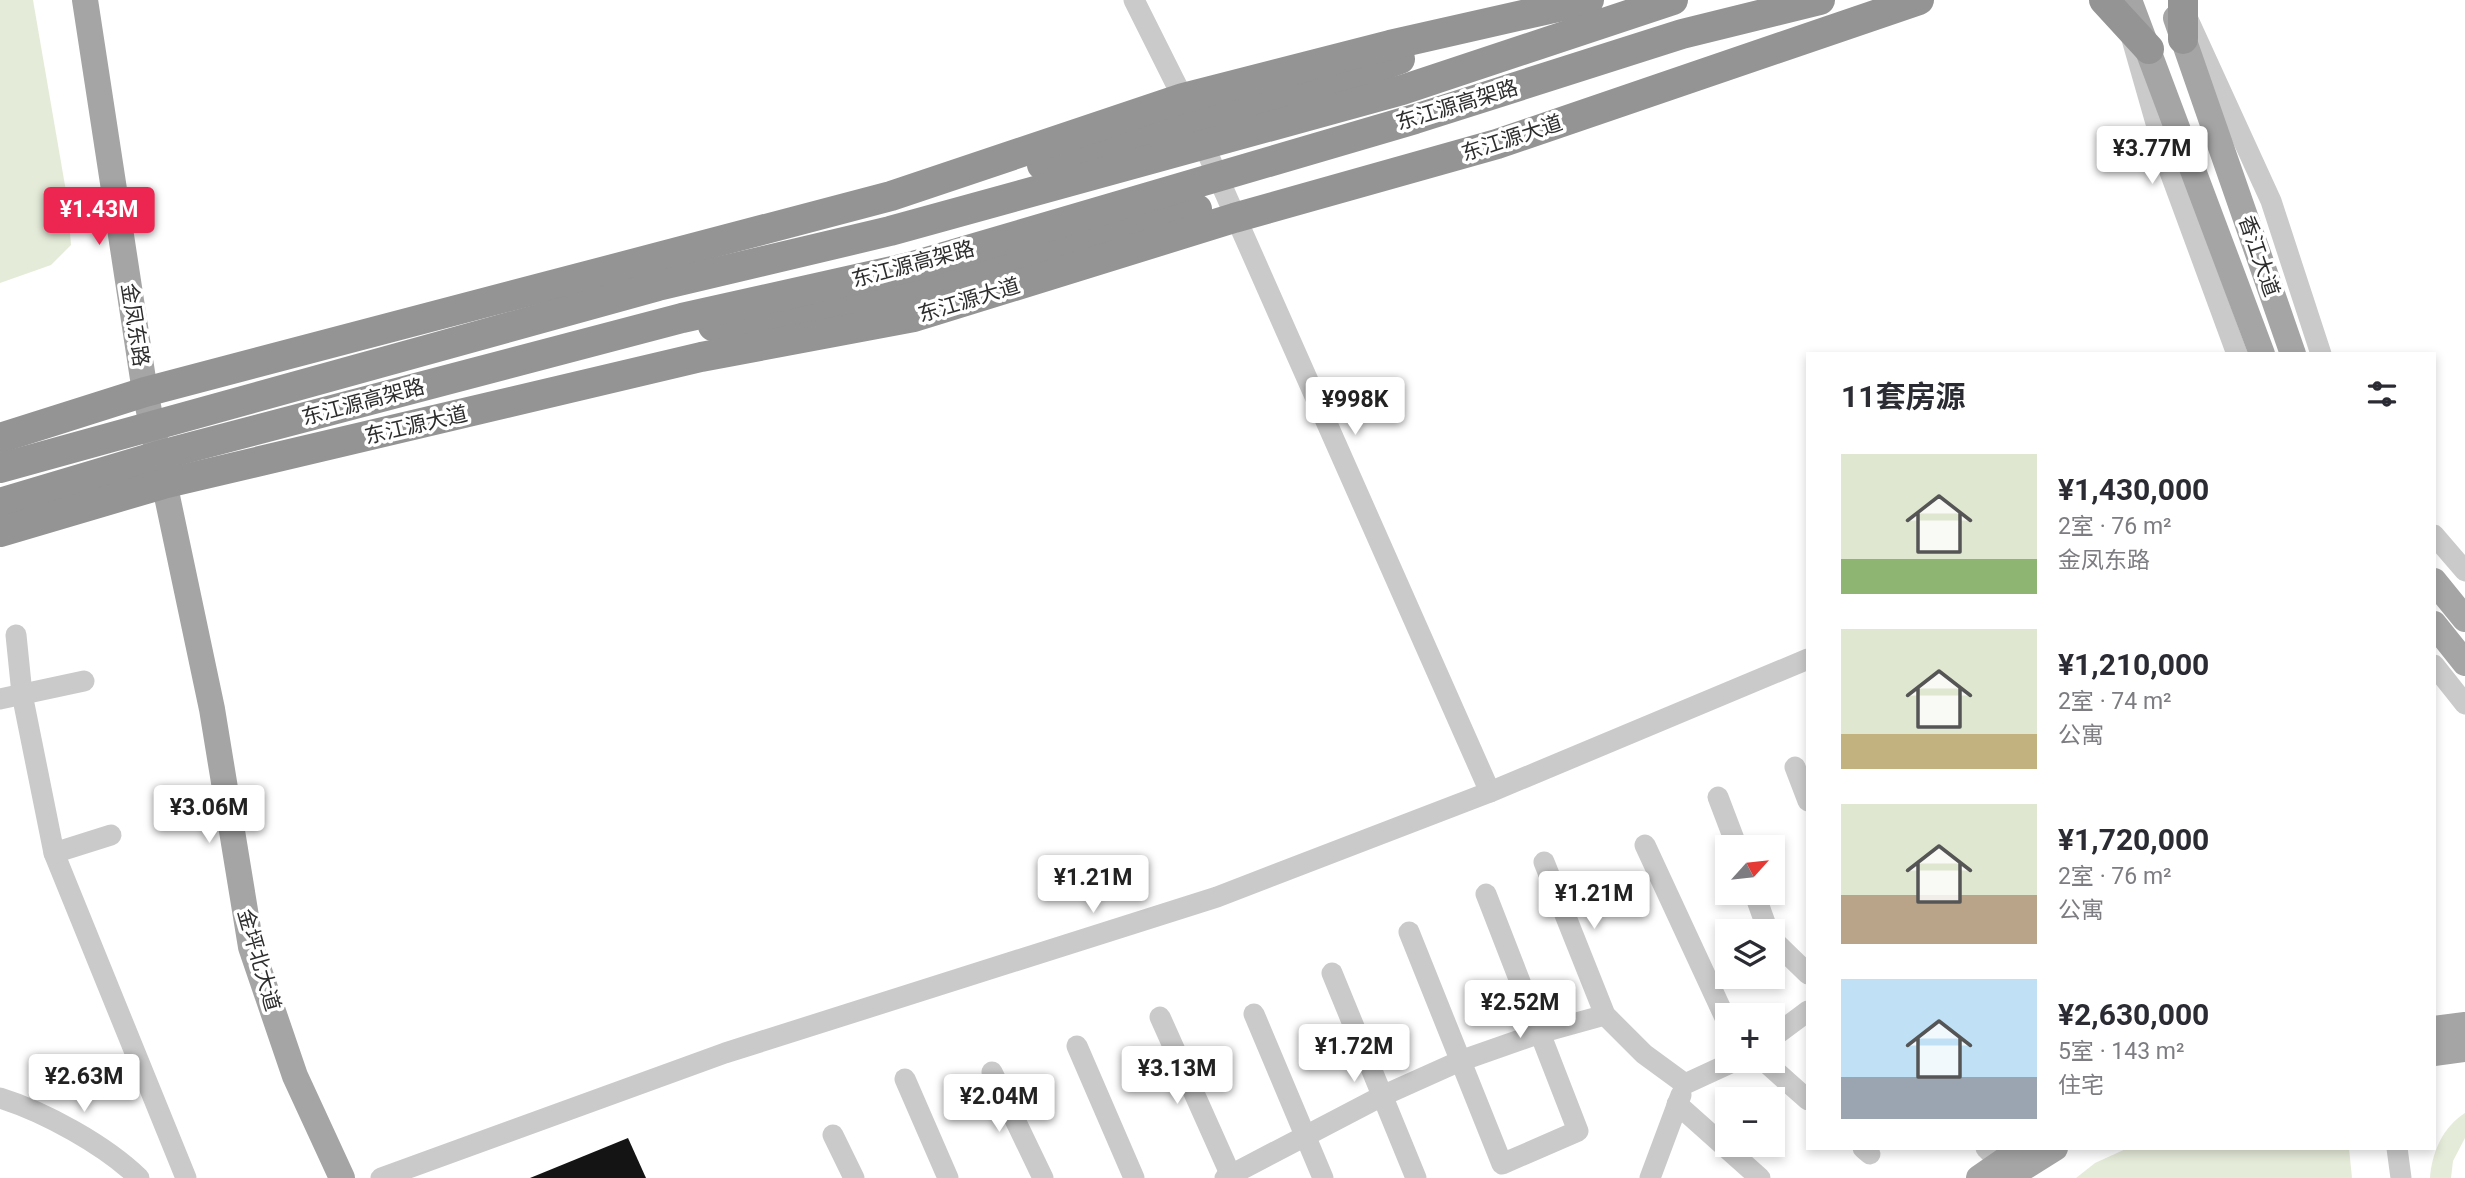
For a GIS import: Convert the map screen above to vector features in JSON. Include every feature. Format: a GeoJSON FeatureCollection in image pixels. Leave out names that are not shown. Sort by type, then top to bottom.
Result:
{"type":"FeatureCollection","features":[{"type":"Feature","properties":{"kind":"highway"},"geometry":{"type":"LineString","coordinates":[[0,438],[145,392],[891,196],[1183,98],[1589,0]]}},
{"type":"Feature","properties":{"kind":"highway","name":"东江源高架路"},"geometry":{"type":"LineString","coordinates":[[0,468],[658,286],[890,231],[1402,90],[1673,0]]}},
{"type":"Feature","properties":{"kind":"highway","name":"东江源高架路"},"geometry":{"type":"LineString","coordinates":[[0,503],[157,456],[639,330],[910,267],[1402,123],[1682,34],[1820,0]]}},
{"type":"Feature","properties":{"kind":"highway","name":"东江源大道"},"geometry":{"type":"LineString","coordinates":[[0,532],[163,484],[701,357],[914,317],[1234,218],[1497,144],[1919,0]]}},
{"type":"Feature","properties":{"kind":"highway"},"geometry":{"type":"LineString","coordinates":[[2104,0],[2125,7],[2149,49]]}},
{"type":"Feature","properties":{"kind":"highway"},"geometry":{"type":"LineString","coordinates":[[2178,2],[2183,40]]}},
{"type":"Feature","properties":{"kind":"highway"},"geometry":{"type":"LineString","coordinates":[[658,286],[796,234],[1350,78],[1495,21]]}},
{"type":"Feature","properties":{"kind":"highway"},"geometry":{"type":"LineString","coordinates":[[639,330],[792,322],[1434,143],[1593,111]]}},
{"type":"Feature","properties":{"kind":"main road","name":"金凤东路"},"geometry":{"type":"LineString","coordinates":[[85,0],[145,392],[163,484]]}},
{"type":"Feature","properties":{"kind":"main road","name":"香江大道"},"geometry":{"type":"LineString","coordinates":[[2183,40],[2292,352]]}},
{"type":"Feature","properties":{"kind":"main road"},"geometry":{"type":"LineString","coordinates":[[2149,49],[2261,352]]}},
{"type":"Feature","properties":{"kind":"main road","name":"金坪北大道"},"geometry":{"type":"LineString","coordinates":[[163,484],[212,709],[251,947],[295,1076],[342,1178]]}},
{"type":"Feature","properties":{"kind":"main road"},"geometry":{"type":"LineString","coordinates":[[2436,583],[2465,619]]}},
{"type":"Feature","properties":{"kind":"main road"},"geometry":{"type":"LineString","coordinates":[[2436,627],[2465,663]]}},
{"type":"Feature","properties":{"kind":"main road"},"geometry":{"type":"LineString","coordinates":[[2436,1029],[2465,1025]]}},
{"type":"Feature","properties":{"kind":"main road"},"geometry":{"type":"LineString","coordinates":[[2436,1053],[2465,1049]]}},
{"type":"Feature","properties":{"kind":"main road"},"geometry":{"type":"LineString","coordinates":[[1979,1178],[2004,1159],[2045,1150]]}},
{"type":"Feature","properties":{"kind":"street"},"geometry":{"type":"LineString","coordinates":[[1134,0],[1183,98],[1490,792]]}},
{"type":"Feature","properties":{"kind":"street"},"geometry":{"type":"LineString","coordinates":[[2178,2],[2271,201],[2320,352]]}},
{"type":"Feature","properties":{"kind":"street"},"geometry":{"type":"LineString","coordinates":[[2125,7],[2170,172],[2236,352]]}},
{"type":"Feature","properties":{"kind":"street"},"geometry":{"type":"LineString","coordinates":[[2436,537],[2465,571]]}},
{"type":"Feature","properties":{"kind":"street"},"geometry":{"type":"LineString","coordinates":[[16,635],[22,694],[54,853],[186,1178]]}},
{"type":"Feature","properties":{"kind":"street"},"geometry":{"type":"LineString","coordinates":[[382,1178],[725,1054],[1217,897],[1490,792],[1806,660]]}},
{"type":"Feature","properties":{"kind":"street"},"geometry":{"type":"LineString","coordinates":[[2436,668],[2465,704]]}},
{"type":"Feature","properties":{"kind":"street"},"geometry":{"type":"LineString","coordinates":[[0,699],[84,681]]}},
{"type":"Feature","properties":{"kind":"street"},"geometry":{"type":"LineString","coordinates":[[1795,767],[1806,796]]}},
{"type":"Feature","properties":{"kind":"street"},"geometry":{"type":"LineString","coordinates":[[1718,797],[1732,835]]}},
{"type":"Feature","properties":{"kind":"street"},"geometry":{"type":"LineString","coordinates":[[54,853],[111,835]]}},
{"type":"Feature","properties":{"kind":"street"},"geometry":{"type":"LineString","coordinates":[[1645,845],[1718,1003]]}},
{"type":"Feature","properties":{"kind":"street"},"geometry":{"type":"LineString","coordinates":[[1544,862],[1605,1015],[1644,1054],[1685,1084]]}},
{"type":"Feature","properties":{"kind":"street"},"geometry":{"type":"LineString","coordinates":[[1409,932],[1502,1164],[1578,1131],[1486,894]]}},
{"type":"Feature","properties":{"kind":"street"},"geometry":{"type":"LineString","coordinates":[[1785,952],[1806,972]]}},
{"type":"Feature","properties":{"kind":"street"},"geometry":{"type":"LineString","coordinates":[[1332,973],[1416,1178]]}},
{"type":"Feature","properties":{"kind":"street"},"geometry":{"type":"LineString","coordinates":[[1785,1028],[1806,1012]]}},
{"type":"Feature","properties":{"kind":"street"},"geometry":{"type":"LineString","coordinates":[[1254,1014],[1323,1178]]}},
{"type":"Feature","properties":{"kind":"street"},"geometry":{"type":"LineString","coordinates":[[1160,1017],[1229,1177],[1382,1096],[1461,1061],[1540,1033],[1605,1015]]}},
{"type":"Feature","properties":{"kind":"street"},"geometry":{"type":"LineString","coordinates":[[1077,1046],[1134,1178]]}},
{"type":"Feature","properties":{"kind":"street"},"geometry":{"type":"LineString","coordinates":[[1650,1178],[1685,1084],[1715,1070]]}},
{"type":"Feature","properties":{"kind":"street"},"geometry":{"type":"LineString","coordinates":[[992,1072],[1043,1178]]}},
{"type":"Feature","properties":{"kind":"street"},"geometry":{"type":"LineString","coordinates":[[1778,1073],[1806,1098]]}},
{"type":"Feature","properties":{"kind":"street"},"geometry":{"type":"LineString","coordinates":[[905,1079],[948,1178]]}},
{"type":"Feature","properties":{"kind":"street"},"geometry":{"type":"LineString","coordinates":[[0,1098],[23,1105],[68,1129],[125,1164],[139,1178]]}},
{"type":"Feature","properties":{"kind":"street"},"geometry":{"type":"LineString","coordinates":[[1677,1104],[1760,1178]]}},
{"type":"Feature","properties":{"kind":"street"},"geometry":{"type":"LineString","coordinates":[[832,1135],[854,1178]]}},
{"type":"Feature","properties":{"kind":"street"},"geometry":{"type":"LineString","coordinates":[[2397,1150],[2401,1178]]}},
{"type":"Feature","properties":{"kind":"green space"},"geometry":{"type":"Polygon","coordinates":[[[0,0],[33,0],[67,197],[71,245],[51,265],[0,283],[0,0]]]}},
{"type":"Feature","properties":{"kind":"green space"},"geometry":{"type":"Polygon","coordinates":[[[2465,1113],[2465,1138],[2453,1161],[2451,1178],[2430,1178],[2440,1141],[2451,1125],[2465,1113]]]}},
{"type":"Feature","properties":{"kind":"green space"},"geometry":{"type":"Polygon","coordinates":[[[2124,1150],[2349,1150],[2352,1178],[2076,1178],[2095,1163],[2124,1150]]]}},
{"type":"Feature","properties":{"kind":"building"},"geometry":{"type":"Polygon","coordinates":[[[628,1138],[646,1178],[530,1178],[628,1138]]]}}]}
